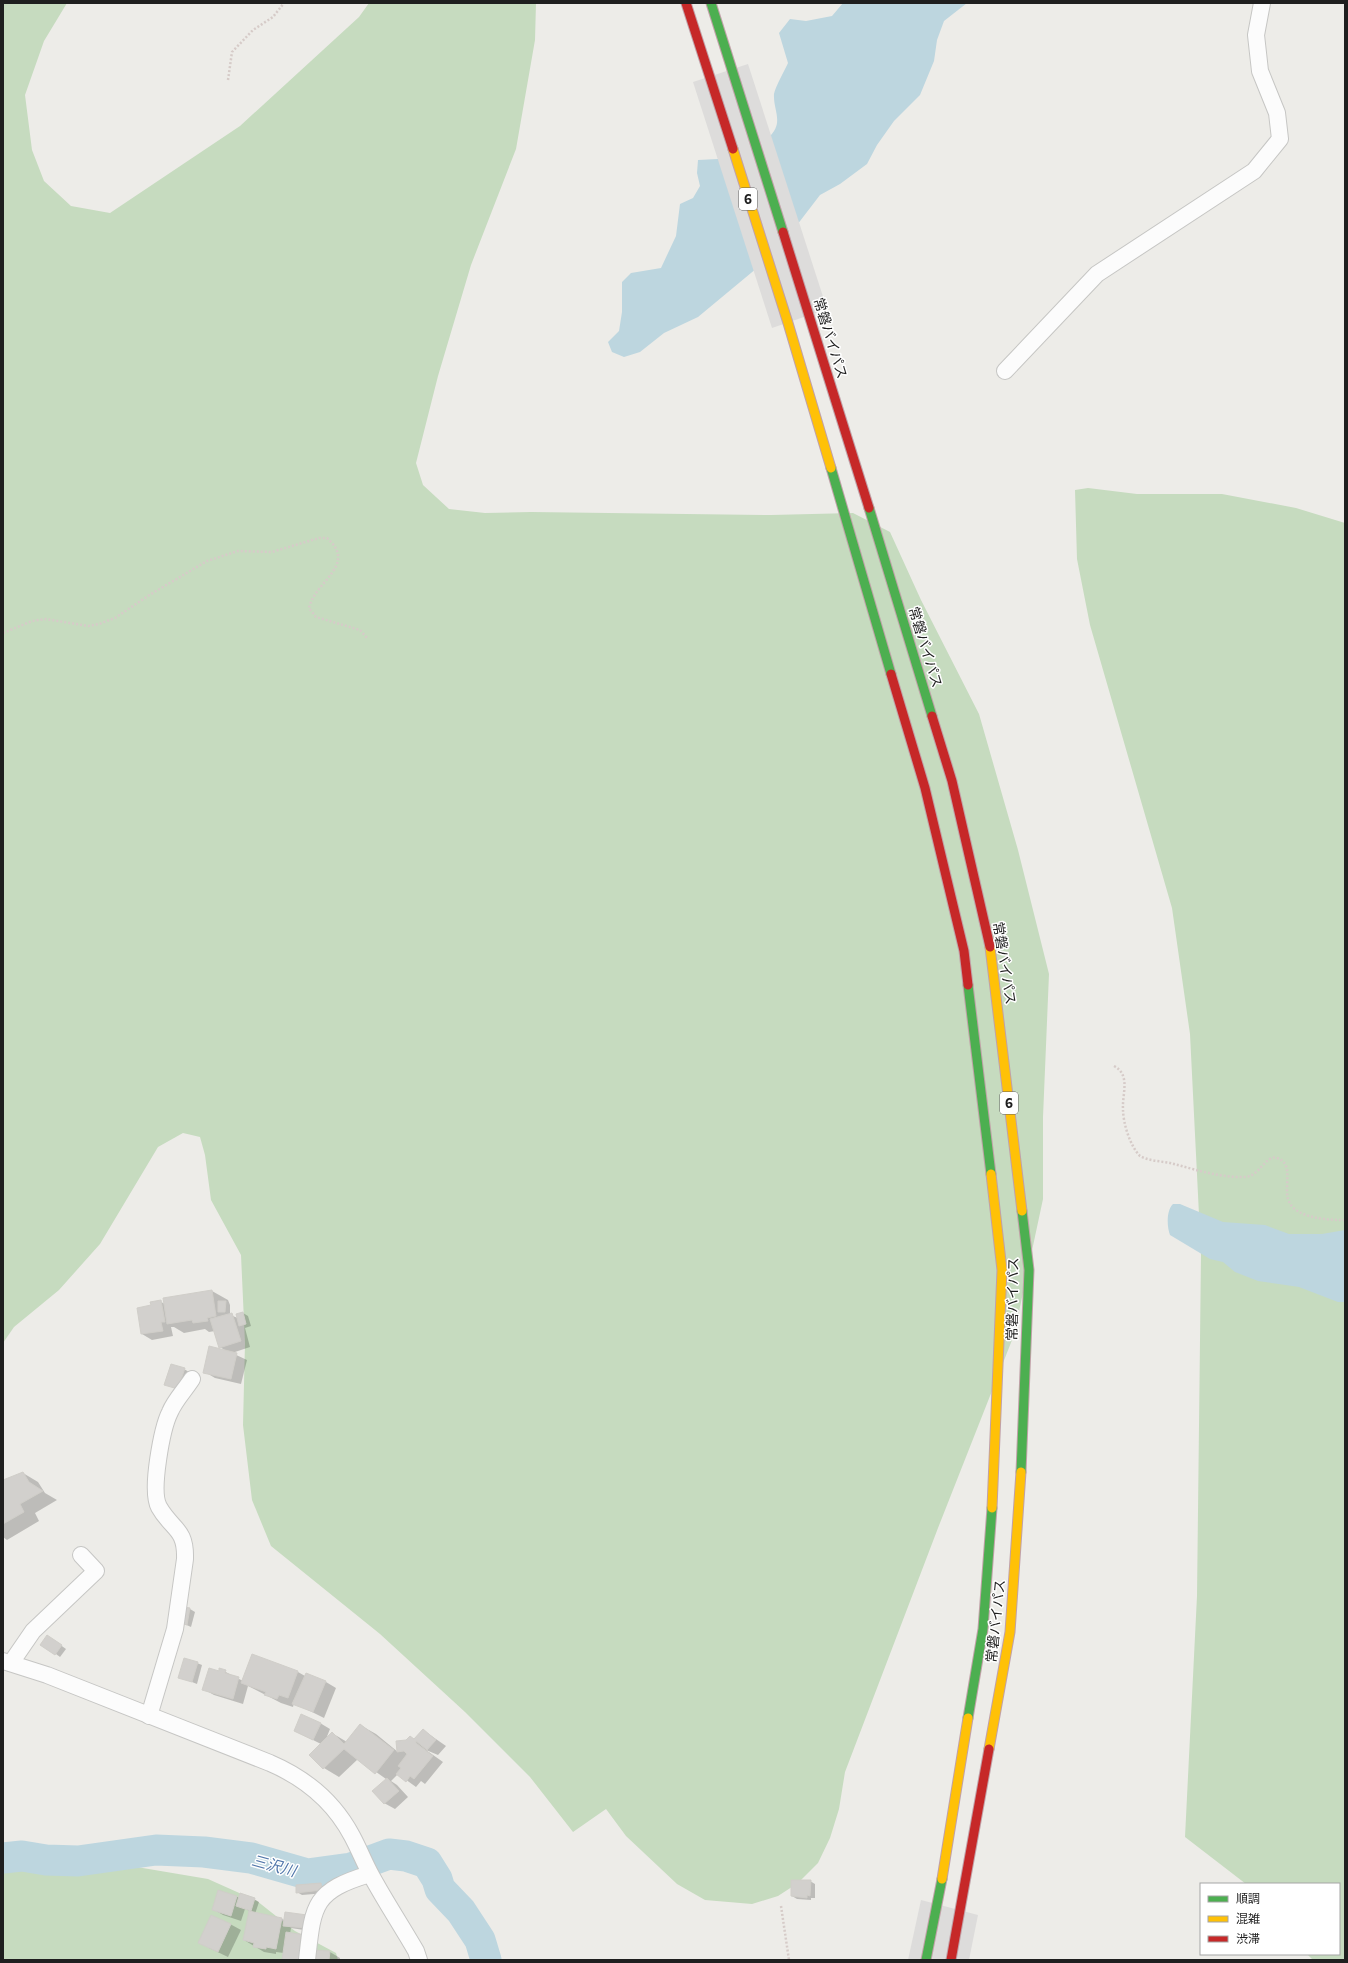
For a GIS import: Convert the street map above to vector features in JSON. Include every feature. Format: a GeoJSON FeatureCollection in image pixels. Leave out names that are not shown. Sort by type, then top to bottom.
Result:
{"type":"FeatureCollection","features":[{"type":"Feature","properties":{"kind":"highway","name":"常磐バイパス"},"geometry":{"type":"LineString","coordinates":[[686,3],[788,323],[925,788],[964,951],[1002,1270],[992,1492],[983,1629],[938,1904],[926,1960]]}},
{"type":"Feature","properties":{"kind":"highway","name":"常磐バイパス"},"geometry":{"type":"LineString","coordinates":[[711,3],[810,317],[952,781],[990,945],[1029,1270],[1020,1493],[1010,1632],[951,1960]]}},
{"type":"Feature","properties":{"kind":"street"},"geometry":{"type":"LineString","coordinates":[[1005,371],[1097,274],[1254,171],[1280,139],[1277,113],[1260,71],[1256,35],[1262,3]]}},
{"type":"Feature","properties":{"kind":"street"},"geometry":{"type":"LineString","coordinates":[[149,1716],[175,1630],[185,1559],[185,1548],[182,1535],[157,1503],[156,1484],[161,1440],[170,1412],[192,1379]]}},
{"type":"Feature","properties":{"kind":"street"},"geometry":{"type":"LineString","coordinates":[[81,1555],[96,1570],[33,1631],[7,1662],[277,1766],[292,1773],[310,1785],[336,1812],[352,1836],[370,1874],[420,1960]]}},
{"type":"Feature","properties":{"kind":"street"},"geometry":{"type":"LineString","coordinates":[[307,1960],[313,1916],[316,1906],[322,1898],[338,1886],[350,1880],[370,1874]]}},
{"type":"Feature","properties":{"kind":"path"},"geometry":{"type":"LineString","coordinates":[[228,80],[232,52],[253,30],[274,17],[284,3]]}},
{"type":"Feature","properties":{"kind":"path"},"geometry":{"type":"LineString","coordinates":[[3,633],[32,621],[46,619],[88,626],[99,624],[115,618],[151,594],[207,561],[238,551],[272,552],[319,538],[327,538],[337,548],[339,557],[338,561],[336,568],[314,593],[309,608],[316,617],[360,630],[368,639]]}},
{"type":"Feature","properties":{"kind":"path"},"geometry":{"type":"LineString","coordinates":[[1114,1066],[1121,1072],[1124,1078],[1123,1110],[1127,1129],[1137,1153],[1140,1156],[1192,1170],[1245,1177],[1258,1173],[1264,1163],[1275,1157],[1283,1161],[1286,1168],[1288,1200],[1294,1208],[1304,1214],[1324,1220],[1345,1220]]}},
{"type":"Feature","properties":{"kind":"path"},"geometry":{"type":"LineString","coordinates":[[781,1906],[789,1960]]}},
{"type":"Feature","properties":{"kind":"green space"},"geometry":{"type":"Polygon","coordinates":[[[3,3],[67,3],[44,41],[25,95],[32,150],[44,181],[71,206],[110,213],[240,126],[359,17],[369,3],[536,3],[535,40],[516,149],[471,265],[438,376],[416,463],[423,485],[449,509],[485,513],[531,512],[771,515],[853,513],[890,532],[921,600],[979,714],[1018,850],[1049,974],[1043,1117],[1043,1199],[1014,1335],[938,1528],[845,1772],[839,1809],[830,1838],[818,1863],[798,1883],[778,1896],[752,1904],[705,1900],[677,1884],[626,1836],[606,1809],[573,1832],[530,1777],[465,1712],[380,1634],[271,1546],[252,1500],[243,1425],[245,1343],[241,1255],[211,1200],[205,1155],[200,1137],[183,1133],[158,1147],[100,1244],[59,1290],[14,1327],[3,1343],[3,3]]]}},
{"type":"Feature","properties":{"kind":"green space"},"geometry":{"type":"Polygon","coordinates":[[[1088,488],[1137,494],[1222,494],[1296,508],[1345,523],[1345,1960],[1313,1960],[1308,1955],[1340,1955],[1340,1883],[1245,1883],[1185,1837],[1197,1596],[1201,1255],[1190,1034],[1172,908],[1090,625],[1077,559],[1075,490],[1088,488]]]}},
{"type":"Feature","properties":{"kind":"green space"},"geometry":{"type":"Polygon","coordinates":[[[3,1856],[74,1864],[119,1864],[208,1879],[257,1901],[295,1931],[336,1953],[338,1960],[3,1960],[3,1856]]]}},
{"type":"Feature","properties":{"kind":"water"},"geometry":{"type":"Polygon","coordinates":[[[843,3],[967,3],[944,21],[937,40],[934,61],[920,95],[894,121],[877,145],[867,164],[840,184],[820,195],[797,225],[757,268],[698,317],[664,333],[640,352],[624,357],[612,352],[608,342],[619,331],[622,312],[622,282],[631,273],[661,268],[676,236],[680,204],[693,198],[700,186],[697,173],[698,160],[718,159],[768,138],[776,127],[777,117],[774,94],[788,63],[779,33],[790,19],[806,21],[832,16],[843,3]]]}},
{"type":"Feature","properties":{"kind":"water"},"geometry":{"type":"Polygon","coordinates":[[[1173,1204],[1180,1204],[1223,1222],[1265,1225],[1289,1234],[1322,1234],[1345,1230],[1345,1302],[1338,1302],[1299,1287],[1258,1281],[1235,1272],[1223,1262],[1210,1259],[1170,1235],[1168,1219],[1169,1211],[1173,1204]]]}},
{"type":"Feature","properties":{"kind":"pier"},"geometry":{"type":"Polygon","coordinates":[[[748,64],[827,309],[772,328],[693,82],[748,64]]]}},
{"type":"Feature","properties":{"kind":"pier"},"geometry":{"type":"Polygon","coordinates":[[[921,1900],[978,1915],[969,1960],[908,1960],[921,1900]]]}},
{"type":"Feature","properties":{"kind":"building"},"geometry":{"type":"Polygon","coordinates":[[[212,1290],[216,1316],[207,1318],[208,1321],[193,1323],[192,1320],[167,1324],[163,1298],[212,1290]]]}},
{"type":"Feature","properties":{"kind":"building"},"geometry":{"type":"Polygon","coordinates":[[[161,1300],[165,1322],[161,1322],[163,1331],[141,1334],[137,1308],[151,1305],[150,1302],[161,1300]]]}},
{"type":"Feature","properties":{"kind":"building"},"geometry":{"type":"Polygon","coordinates":[[[218,1301],[226,1301],[225,1312],[218,1312],[218,1301]]]}},
{"type":"Feature","properties":{"kind":"building"},"geometry":{"type":"Polygon","coordinates":[[[243,1312],[246,1324],[239,1326],[236,1314],[243,1312]]]}},
{"type":"Feature","properties":{"kind":"building"},"geometry":{"type":"Polygon","coordinates":[[[232,1313],[241,1341],[219,1348],[210,1319],[232,1313]]]}},
{"type":"Feature","properties":{"kind":"building"},"geometry":{"type":"Polygon","coordinates":[[[209,1346],[237,1353],[231,1379],[203,1373],[209,1346]]]}},
{"type":"Feature","properties":{"kind":"building"},"geometry":{"type":"Polygon","coordinates":[[[171,1364],[185,1368],[178,1389],[164,1385],[171,1364]]]}},
{"type":"Feature","properties":{"kind":"building"},"geometry":{"type":"Polygon","coordinates":[[[23,1472],[29,1482],[43,1491],[20,1504],[24,1512],[3,1524],[3,1480],[23,1472]]]}},
{"type":"Feature","properties":{"kind":"building"},"geometry":{"type":"Polygon","coordinates":[[[184,1607],[190,1608],[187,1625],[181,1623],[184,1607]]]}},
{"type":"Feature","properties":{"kind":"building"},"geometry":{"type":"Polygon","coordinates":[[[47,1635],[62,1645],[55,1655],[40,1645],[47,1635]]]}},
{"type":"Feature","properties":{"kind":"building"},"geometry":{"type":"Polygon","coordinates":[[[252,1654],[298,1671],[288,1698],[279,1695],[277,1699],[264,1695],[266,1692],[241,1683],[252,1654]]]}},
{"type":"Feature","properties":{"kind":"building"},"geometry":{"type":"Polygon","coordinates":[[[184,1658],[198,1662],[192,1682],[178,1678],[184,1658]]]}},
{"type":"Feature","properties":{"kind":"building"},"geometry":{"type":"Polygon","coordinates":[[[209,1668],[219,1671],[219,1668],[226,1670],[225,1673],[239,1677],[233,1699],[202,1690],[209,1668]]]}},
{"type":"Feature","properties":{"kind":"building"},"geometry":{"type":"Polygon","coordinates":[[[306,1673],[326,1681],[313,1712],[292,1704],[306,1673]]]}},
{"type":"Feature","properties":{"kind":"building"},"geometry":{"type":"Polygon","coordinates":[[[301,1714],[321,1723],[313,1740],[294,1731],[301,1714]]]}},
{"type":"Feature","properties":{"kind":"building"},"geometry":{"type":"Polygon","coordinates":[[[360,1724],[394,1750],[375,1774],[344,1749],[323,1769],[309,1755],[332,1732],[344,1744],[360,1724]]]}},
{"type":"Feature","properties":{"kind":"building"},"geometry":{"type":"Polygon","coordinates":[[[423,1729],[436,1740],[427,1750],[416,1741],[416,1743],[433,1756],[414,1779],[410,1776],[406,1782],[396,1774],[401,1768],[398,1766],[407,1754],[404,1751],[397,1752],[396,1741],[406,1740],[410,1736],[414,1739],[423,1729]]]}},
{"type":"Feature","properties":{"kind":"building"},"geometry":{"type":"Polygon","coordinates":[[[387,1778],[399,1791],[384,1804],[372,1791],[387,1778]]]}},
{"type":"Feature","properties":{"kind":"building"},"geometry":{"type":"Polygon","coordinates":[[[791,1880],[811,1880],[810,1896],[807,1895],[807,1898],[791,1896],[791,1880]]]}},
{"type":"Feature","properties":{"kind":"building"},"geometry":{"type":"Polygon","coordinates":[[[321,1883],[322,1890],[296,1893],[296,1885],[321,1883]]]}},
{"type":"Feature","properties":{"kind":"building"},"geometry":{"type":"Polygon","coordinates":[[[218,1890],[237,1896],[231,1916],[212,1910],[218,1890]]]}},
{"type":"Feature","properties":{"kind":"building"},"geometry":{"type":"Polygon","coordinates":[[[240,1893],[255,1898],[251,1911],[236,1906],[240,1893]]]}},
{"type":"Feature","properties":{"kind":"building"},"geometry":{"type":"Polygon","coordinates":[[[249,1911],[282,1918],[276,1949],[253,1947],[254,1943],[243,1940],[249,1911]]]}},
{"type":"Feature","properties":{"kind":"building"},"geometry":{"type":"Polygon","coordinates":[[[285,1912],[307,1915],[306,1928],[283,1926],[285,1912]]]}},
{"type":"Feature","properties":{"kind":"building"},"geometry":{"type":"Polygon","coordinates":[[[211,1915],[231,1924],[218,1952],[198,1943],[211,1915]]]}},
{"type":"Feature","properties":{"kind":"building"},"geometry":{"type":"Polygon","coordinates":[[[286,1932],[306,1935],[303,1960],[282,1960],[286,1932]]]}},
{"type":"Feature","properties":{"kind":"building"},"geometry":{"type":"Polygon","coordinates":[[[315,1950],[330,1951],[329,1960],[314,1960],[315,1950]]]}},
{"type":"Feature","properties":{"kind":"waterway","name":"三沢川"},"geometry":{"type":"LineString","coordinates":[[3,1858],[22,1856],[46,1860],[78,1861],[156,1850],[204,1852],[251,1858],[307,1874],[351,1868],[389,1854],[406,1856],[427,1863],[437,1879],[440,1889],[461,1911],[480,1940],[486,1960]]}},
{"type":"Feature","properties":{"kind":"traffic: fast"},"geometry":{"type":"LineString","coordinates":[[711,3],[783,232]]}},
{"type":"Feature","properties":{"kind":"traffic: fast"},"geometry":{"type":"LineString","coordinates":[[831,468],[891,674]]}},
{"type":"Feature","properties":{"kind":"traffic: fast"},"geometry":{"type":"LineString","coordinates":[[869,508],[932,716]]}},
{"type":"Feature","properties":{"kind":"traffic: fast"},"geometry":{"type":"LineString","coordinates":[[968,985],[991,1174]]}},
{"type":"Feature","properties":{"kind":"traffic: fast"},"geometry":{"type":"LineString","coordinates":[[1021,1472],[1029,1270],[1022,1211]]}},
{"type":"Feature","properties":{"kind":"traffic: fast"},"geometry":{"type":"LineString","coordinates":[[968,1718],[983,1629],[992,1508]]}},
{"type":"Feature","properties":{"kind":"traffic: fast"},"geometry":{"type":"LineString","coordinates":[[926,1960],[942,1879]]}},
{"type":"Feature","properties":{"kind":"traffic: slow"},"geometry":{"type":"LineString","coordinates":[[733,149],[788,323],[831,468]]}},
{"type":"Feature","properties":{"kind":"traffic: slow"},"geometry":{"type":"LineString","coordinates":[[990,947],[1022,1211]]}},
{"type":"Feature","properties":{"kind":"traffic: slow"},"geometry":{"type":"LineString","coordinates":[[991,1174],[1002,1270],[992,1508]]}},
{"type":"Feature","properties":{"kind":"traffic: slow"},"geometry":{"type":"LineString","coordinates":[[989,1749],[1010,1632],[1021,1472]]}},
{"type":"Feature","properties":{"kind":"traffic: slow"},"geometry":{"type":"LineString","coordinates":[[942,1879],[968,1718]]}},
{"type":"Feature","properties":{"kind":"traffic: jam"},"geometry":{"type":"LineString","coordinates":[[686,3],[733,149]]}},
{"type":"Feature","properties":{"kind":"traffic: jam"},"geometry":{"type":"LineString","coordinates":[[783,232],[869,508]]}},
{"type":"Feature","properties":{"kind":"traffic: jam"},"geometry":{"type":"LineString","coordinates":[[891,674],[925,788],[964,951],[968,985]]}},
{"type":"Feature","properties":{"kind":"traffic: jam"},"geometry":{"type":"LineString","coordinates":[[932,716],[952,781],[990,947]]}},
{"type":"Feature","properties":{"kind":"traffic: jam"},"geometry":{"type":"LineString","coordinates":[[951,1960],[989,1749]]}}]}
